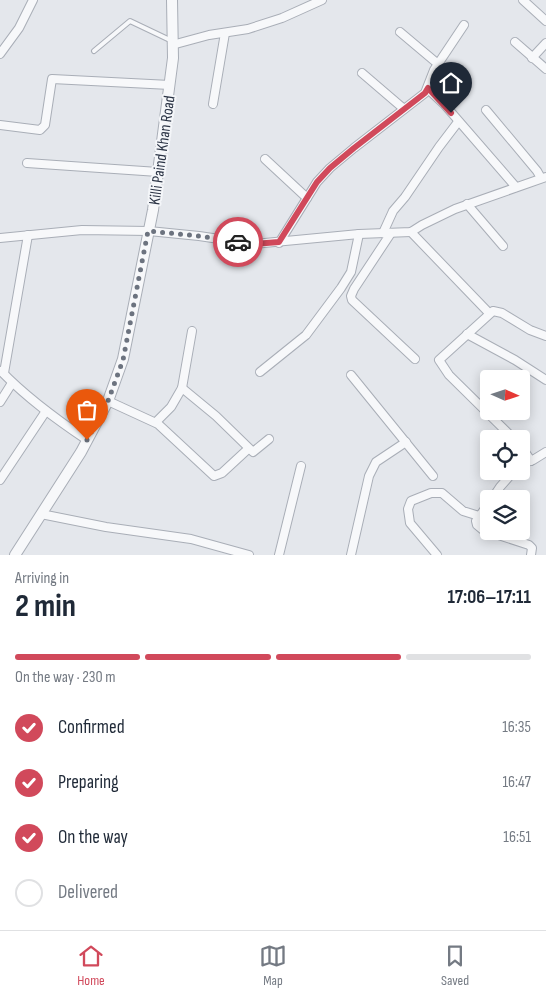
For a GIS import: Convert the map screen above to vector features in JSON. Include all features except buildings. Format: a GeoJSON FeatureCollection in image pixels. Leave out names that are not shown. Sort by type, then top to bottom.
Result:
{"type":"FeatureCollection","features":[{"type":"Feature","properties":{"kind":"street"},"geometry":{"type":"LineString","coordinates":[[0,54],[19,28],[33,0]]}},
{"type":"Feature","properties":{"kind":"street","name":"Killi Paind Khan Road"},"geometry":{"type":"LineString","coordinates":[[15,555],[87,440],[108,401],[123,360],[158,172],[174,58],[172,0]]}},
{"type":"Feature","properties":{"kind":"street"},"geometry":{"type":"LineString","coordinates":[[172,43],[248,29],[282,18],[322,0]]}},
{"type":"Feature","properties":{"kind":"street"},"geometry":{"type":"LineString","coordinates":[[523,0],[546,21]]}},
{"type":"Feature","properties":{"kind":"street"},"geometry":{"type":"LineString","coordinates":[[279,242],[317,182],[330,168],[425,93],[429,80],[438,64],[464,25]]}},
{"type":"Feature","properties":{"kind":"street"},"geometry":{"type":"LineString","coordinates":[[213,104],[225,32]]}},
{"type":"Feature","properties":{"kind":"street"},"geometry":{"type":"LineString","coordinates":[[400,32],[438,64]]}},
{"type":"Feature","properties":{"kind":"street"},"geometry":{"type":"LineString","coordinates":[[515,42],[546,69]]}},
{"type":"Feature","properties":{"kind":"street"},"geometry":{"type":"LineString","coordinates":[[532,58],[546,43]]}},
{"type":"Feature","properties":{"kind":"street"},"geometry":{"type":"LineString","coordinates":[[362,73],[404,109]]}},
{"type":"Feature","properties":{"kind":"street"},"geometry":{"type":"LineString","coordinates":[[0,125],[40,130],[45,125],[52,78],[170,85]]}},
{"type":"Feature","properties":{"kind":"street"},"geometry":{"type":"LineString","coordinates":[[428,88],[516,187]]}},
{"type":"Feature","properties":{"kind":"street"},"geometry":{"type":"LineString","coordinates":[[0,238],[82,230],[148,231],[253,244],[359,234],[411,232],[467,204],[544,178],[486,110]]}},
{"type":"Feature","properties":{"kind":"street"},"geometry":{"type":"LineString","coordinates":[[415,359],[350,296],[387,233],[393,211],[458,122]]}},
{"type":"Feature","properties":{"kind":"street"},"geometry":{"type":"LineString","coordinates":[[265,159],[307,198]]}},
{"type":"Feature","properties":{"kind":"street"},"geometry":{"type":"LineString","coordinates":[[27,163],[158,172]]}},
{"type":"Feature","properties":{"kind":"street"},"geometry":{"type":"LineString","coordinates":[[467,204],[503,246]]}},
{"type":"Feature","properties":{"kind":"street"},"geometry":{"type":"LineString","coordinates":[[411,232],[489,313]]}},
{"type":"Feature","properties":{"kind":"street"},"geometry":{"type":"LineString","coordinates":[[28,234],[2,371],[12,383],[46,412],[87,440]]}},
{"type":"Feature","properties":{"kind":"street"},"geometry":{"type":"LineString","coordinates":[[260,372],[306,334],[341,288],[350,272],[359,234]]}},
{"type":"Feature","properties":{"kind":"street"},"geometry":{"type":"LineString","coordinates":[[505,430],[449,375],[439,360],[489,313],[495,310],[530,330],[546,336]]}},
{"type":"Feature","properties":{"kind":"street"},"geometry":{"type":"LineString","coordinates":[[156,422],[171,408],[182,388],[192,330]]}},
{"type":"Feature","properties":{"kind":"street"},"geometry":{"type":"LineString","coordinates":[[467,334],[515,360],[546,380]]}},
{"type":"Feature","properties":{"kind":"street"},"geometry":{"type":"LineString","coordinates":[[351,375],[433,476]]}},
{"type":"Feature","properties":{"kind":"street"},"geometry":{"type":"LineString","coordinates":[[0,402],[12,383]]}},
{"type":"Feature","properties":{"kind":"street"},"geometry":{"type":"LineString","coordinates":[[182,388],[216,416],[253,452],[269,440]]}},
{"type":"Feature","properties":{"kind":"street"},"geometry":{"type":"LineString","coordinates":[[108,401],[156,422],[214,476],[222,473],[248,449]]}},
{"type":"Feature","properties":{"kind":"street"},"geometry":{"type":"LineString","coordinates":[[0,480],[46,412]]}},
{"type":"Feature","properties":{"kind":"street"},"geometry":{"type":"LineString","coordinates":[[350,555],[369,476],[376,462],[406,442]]}},
{"type":"Feature","properties":{"kind":"street"},"geometry":{"type":"LineString","coordinates":[[531,461],[546,452]]}},
{"type":"Feature","properties":{"kind":"street"},"geometry":{"type":"LineString","coordinates":[[279,555],[302,466]]}},
{"type":"Feature","properties":{"kind":"street"},"geometry":{"type":"LineString","coordinates":[[498,490],[506,480]]}},
{"type":"Feature","properties":{"kind":"street"},"geometry":{"type":"LineString","coordinates":[[437,555],[410,523],[408,509],[411,502],[431,494],[442,493],[463,511],[479,516],[476,521],[477,526],[483,530],[529,545],[532,548],[531,555]]}},
{"type":"Feature","properties":{"kind":"street"},"geometry":{"type":"LineString","coordinates":[[41,514],[106,527],[191,539],[249,555]]}},
{"type":"Feature","properties":{"kind":"lane"},"geometry":{"type":"LineString","coordinates":[[94,51],[130,21],[172,43]]}},
{"type":"Feature","properties":{"kind":"way so far"},"geometry":{"type":"LineString","coordinates":[[87,440],[108,401],[123,360],[148,231],[238,242]]}},
{"type":"Feature","properties":{"kind":"route"},"geometry":{"type":"LineString","coordinates":[[238,242],[253,244],[279,242],[317,182],[330,168],[425,93],[428,88],[451,113]]}}]}
